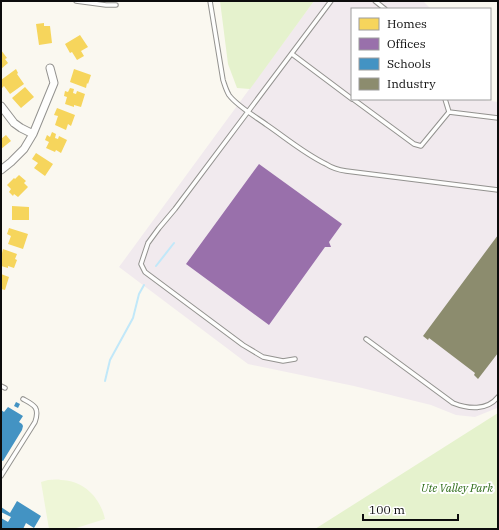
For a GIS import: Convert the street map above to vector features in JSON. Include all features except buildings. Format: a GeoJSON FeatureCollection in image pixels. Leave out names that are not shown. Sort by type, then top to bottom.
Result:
{"type":"FeatureCollection","features":[{"type":"Feature","properties":{"kind":"street"},"geometry":{"type":"LineString","coordinates":[[1,170],[12,162],[24,149],[34,134],[54,83],[50,68]]}},
{"type":"Feature","properties":{"kind":"street"},"geometry":{"type":"LineString","coordinates":[[1,106],[14,123],[34,134]]}},
{"type":"Feature","properties":{"kind":"lane"},"geometry":{"type":"LineString","coordinates":[[76,1],[116,5]]}},
{"type":"Feature","properties":{"kind":"lane"},"geometry":{"type":"LineString","coordinates":[[210,1],[225,89],[234,100],[249,112],[313,157],[326,165],[346,171],[498,190]]}},
{"type":"Feature","properties":{"kind":"lane"},"geometry":{"type":"LineString","coordinates":[[294,359],[283,360],[263,357],[243,345],[145,272],[141,264],[148,243],[249,112],[331,1]]}},
{"type":"Feature","properties":{"kind":"lane"},"geometry":{"type":"LineString","coordinates":[[375,1],[384,8]]}},
{"type":"Feature","properties":{"kind":"lane"},"geometry":{"type":"LineString","coordinates":[[292,54],[351,98]]}},
{"type":"Feature","properties":{"kind":"lane"},"geometry":{"type":"LineString","coordinates":[[353,100],[414,144],[421,146],[449,112]]}},
{"type":"Feature","properties":{"kind":"lane"},"geometry":{"type":"LineString","coordinates":[[445,100],[449,112]]}},
{"type":"Feature","properties":{"kind":"lane"},"geometry":{"type":"LineString","coordinates":[[449,112],[498,118]]}},
{"type":"Feature","properties":{"kind":"lane"},"geometry":{"type":"LineString","coordinates":[[366,339],[453,403],[464,407],[487,406],[498,397]]}},
{"type":"Feature","properties":{"kind":"lane"},"geometry":{"type":"LineString","coordinates":[[1,476],[35,422],[37,416],[34,405],[23,399]]}},
{"type":"Feature","properties":{"kind":"shaded area"},"geometry":{"type":"Polygon","coordinates":[[[314,1],[423,1],[430,8],[351,8],[351,100],[485,100],[498,102],[497,408],[475,417],[456,415],[431,405],[354,386],[248,364],[119,267],[314,1]]]}},
{"type":"Feature","properties":{"kind":"green space"},"geometry":{"type":"Polygon","coordinates":[[[220,1],[314,1],[250,89],[237,88],[228,64],[220,1]]]}},
{"type":"Feature","properties":{"kind":"green space","name":"Ute Valley Park"},"geometry":{"type":"Polygon","coordinates":[[[498,413],[498,529],[315,529],[498,413]]]}},
{"type":"Feature","properties":{"kind":"green space"},"geometry":{"type":"Polygon","coordinates":[[[48,480],[69,481],[84,487],[95,497],[103,511],[105,519],[73,529],[49,529],[41,482],[48,480]]]}},
{"type":"Feature","properties":{"kind":"waterway"},"geometry":{"type":"LineString","coordinates":[[156,266],[174,243]]}},
{"type":"Feature","properties":{"kind":"waterway"},"geometry":{"type":"LineString","coordinates":[[105,381],[110,360],[133,318],[139,294],[144,285]]}}]}
